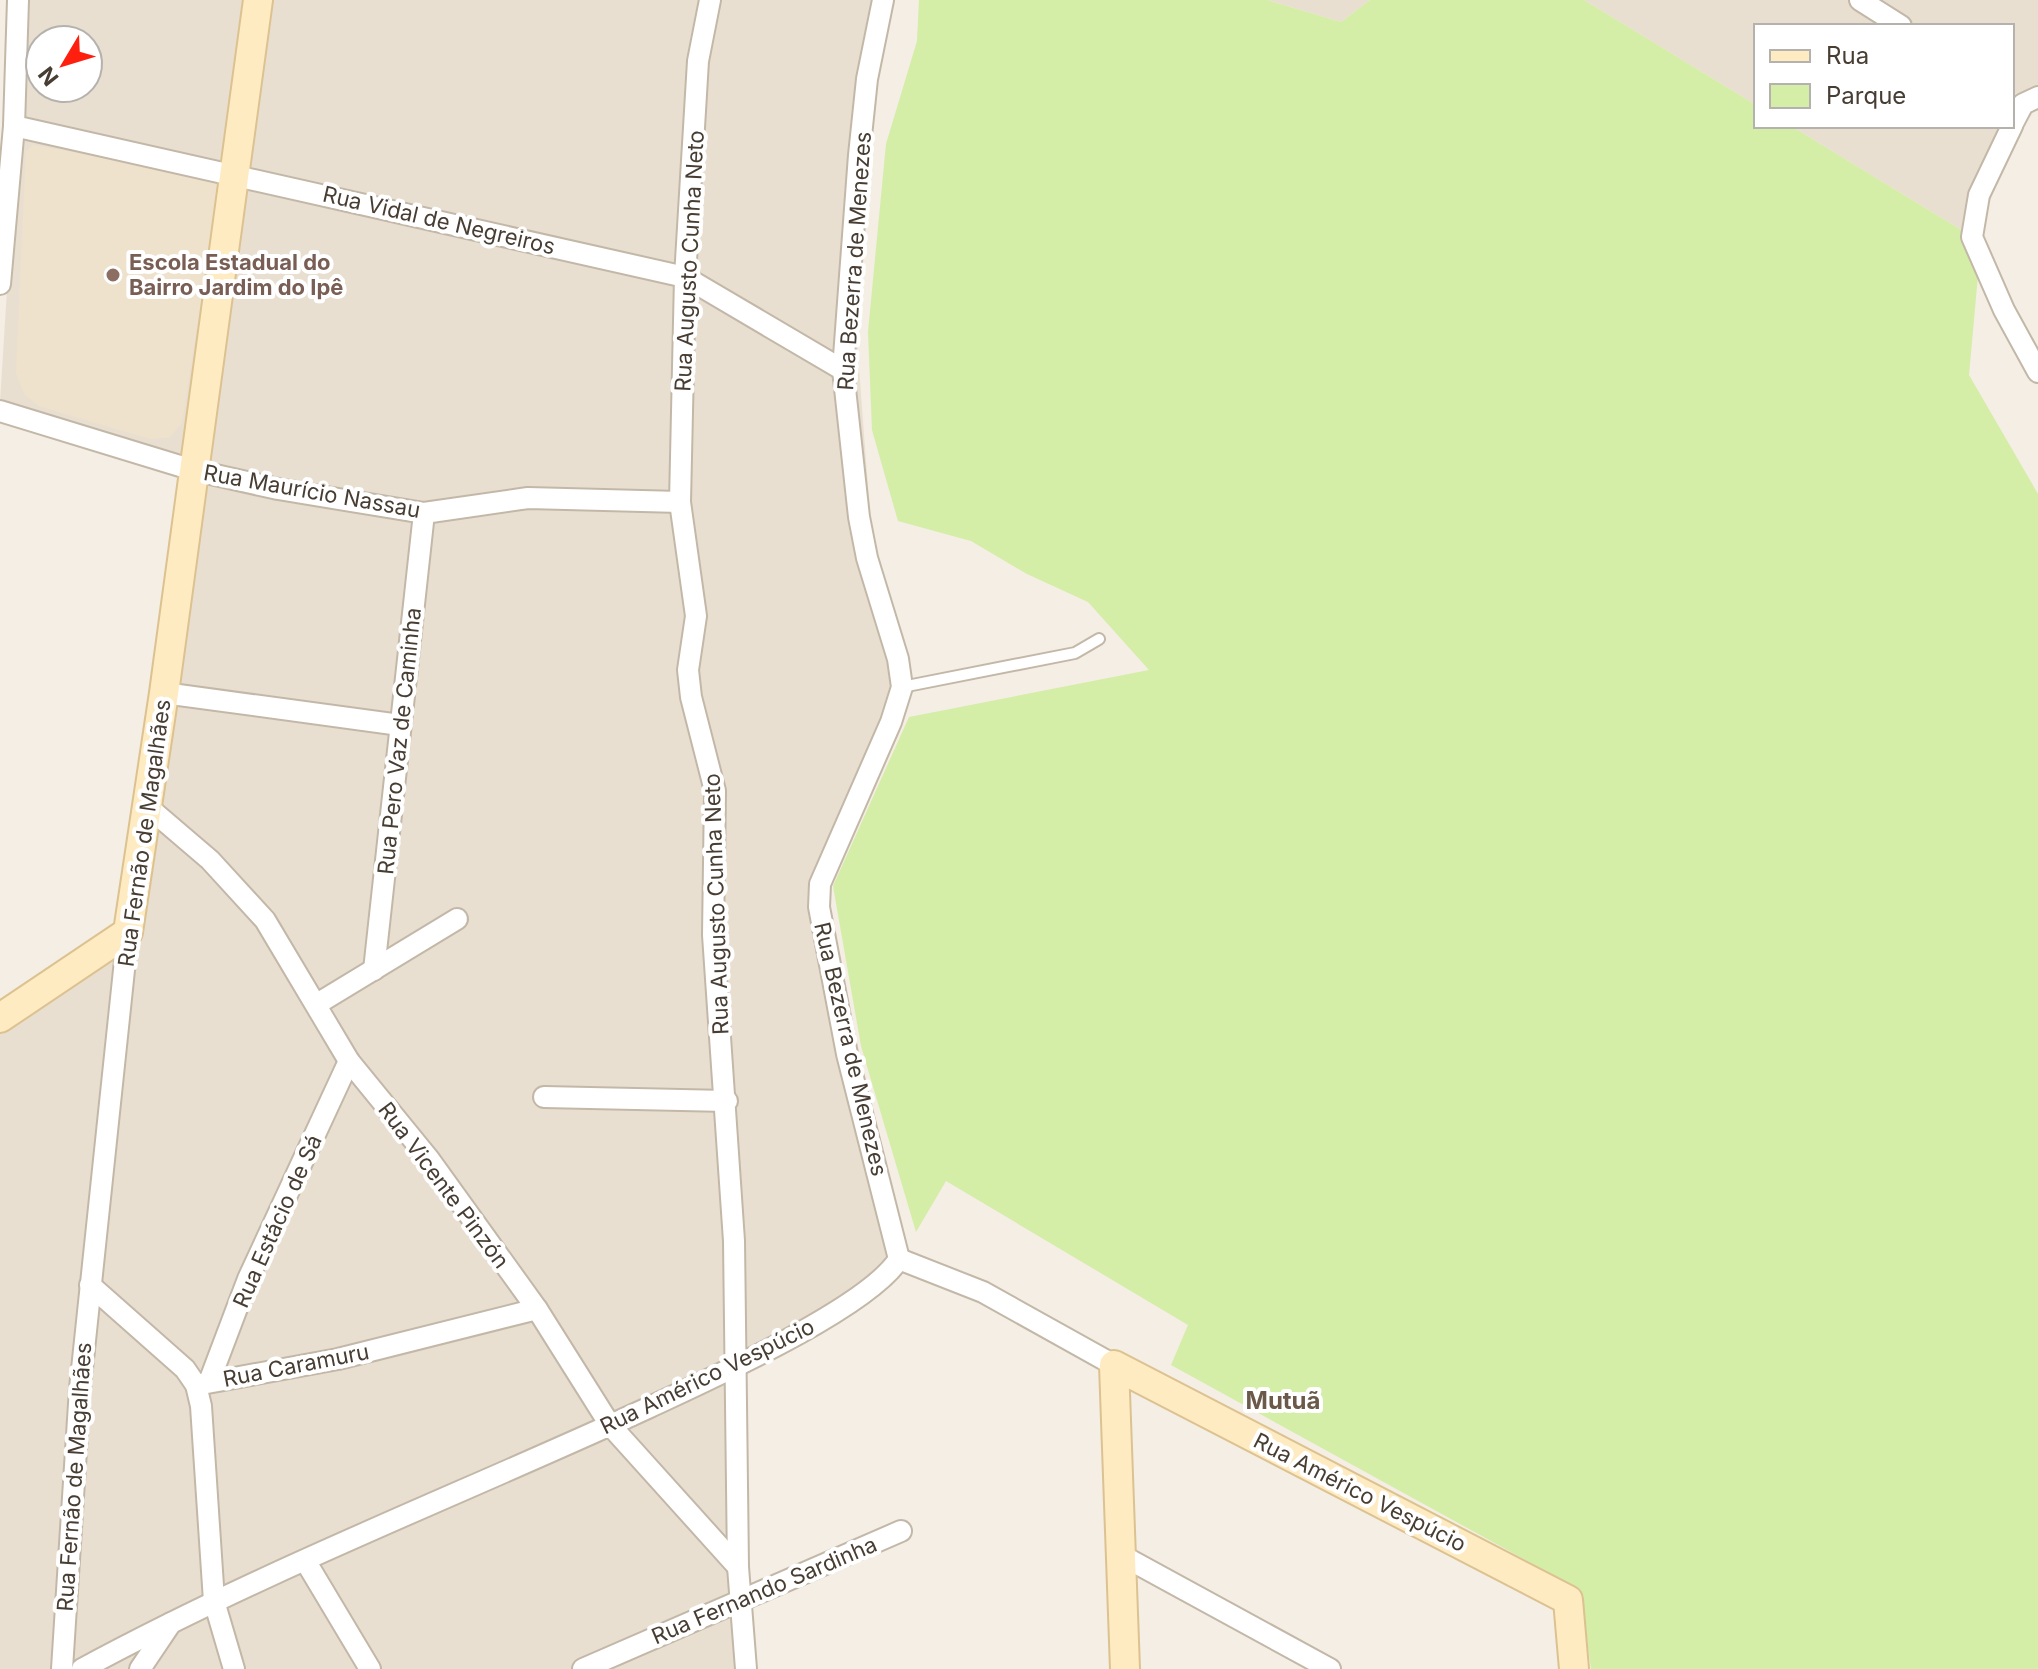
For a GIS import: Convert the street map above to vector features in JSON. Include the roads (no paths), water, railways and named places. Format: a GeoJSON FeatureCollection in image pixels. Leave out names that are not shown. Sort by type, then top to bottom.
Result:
{"type":"FeatureCollection","features":[{"type":"Feature","properties":{"kind":"street"},"geometry":{"type":"LineString","coordinates":[[0,284],[14,126],[8,64],[18,0]]}},
{"type":"Feature","properties":{"kind":"street","name":"Rua Fernão de Magalhães"},"geometry":{"type":"LineString","coordinates":[[62,1669],[90,1285],[128,932],[164,693],[258,0]]}},
{"type":"Feature","properties":{"kind":"street","name":"Rua Augusto Cunha Neto"},"geometry":{"type":"LineString","coordinates":[[710,0],[698,61],[685,277],[680,502],[696,616],[688,670],[691,697],[715,791],[713,935],[727,1101],[738,1567],[746,1669]]}},
{"type":"Feature","properties":{"kind":"street","name":"Rua Bezerra de Menezes"},"geometry":{"type":"LineString","coordinates":[[883,0],[864,109],[843,370],[859,517],[867,558],[898,659],[902,687],[891,722],[820,884],[819,907],[847,1054],[899,1259]]}},
{"type":"Feature","properties":{"kind":"street"},"geometry":{"type":"LineString","coordinates":[[1860,0],[1898,24]]}},
{"type":"Feature","properties":{"kind":"street"},"geometry":{"type":"LineString","coordinates":[[2014,122],[2024,99]]}},
{"type":"Feature","properties":{"kind":"street","name":"Rua Vidal de Negreiros"},"geometry":{"type":"LineString","coordinates":[[14,126],[685,277],[843,370]]}},
{"type":"Feature","properties":{"kind":"street"},"geometry":{"type":"LineString","coordinates":[[2011,128],[1979,195],[1972,237],[2004,310],[2038,372]]}},
{"type":"Feature","properties":{"kind":"street","name":"Rua Maurício Nassau"},"geometry":{"type":"LineString","coordinates":[[0,411],[193,470],[278,489],[424,513],[528,498],[680,502]]}},
{"type":"Feature","properties":{"kind":"street","name":"Rua Pero Vaz de Caminha"},"geometry":{"type":"LineString","coordinates":[[374,970],[424,513]]}},
{"type":"Feature","properties":{"kind":"street"},"geometry":{"type":"LineString","coordinates":[[164,693],[400,725]]}},
{"type":"Feature","properties":{"kind":"street","name":"Rua Vicente Pinzón"},"geometry":{"type":"LineString","coordinates":[[148,807],[210,860],[265,920],[349,1061],[429,1159],[537,1309],[610,1425],[738,1567]]}},
{"type":"Feature","properties":{"kind":"street"},"geometry":{"type":"LineString","coordinates":[[317,1004],[457,919]]}},
{"type":"Feature","properties":{"kind":"street"},"geometry":{"type":"LineString","coordinates":[[0,1018],[128,932]]}},
{"type":"Feature","properties":{"kind":"street","name":"Rua Estácio de Sá"},"geometry":{"type":"LineString","coordinates":[[203,1383],[349,1061]]}},
{"type":"Feature","properties":{"kind":"street"},"geometry":{"type":"LineString","coordinates":[[544,1097],[727,1101]]}},
{"type":"Feature","properties":{"kind":"street","name":"Rua Américo Vespúcio"},"geometry":{"type":"LineString","coordinates":[[82,1669],[214,1601],[735,1367],[835,1311],[892,1270],[899,1259],[983,1292],[1114,1365],[1568,1600],[1574,1669]]}},
{"type":"Feature","properties":{"kind":"street","name":"Rua Caramuru"},"geometry":{"type":"LineString","coordinates":[[90,1285],[203,1383],[338,1359],[537,1309]]}},
{"type":"Feature","properties":{"kind":"street"},"geometry":{"type":"LineString","coordinates":[[1114,1365],[1125,1669]]}},
{"type":"Feature","properties":{"kind":"street"},"geometry":{"type":"LineString","coordinates":[[203,1383],[201,1406],[214,1601],[234,1669]]}},
{"type":"Feature","properties":{"kind":"street","name":"Rua Fernando Sardinha"},"geometry":{"type":"LineString","coordinates":[[583,1669],[901,1531]]}},
{"type":"Feature","properties":{"kind":"street"},"geometry":{"type":"LineString","coordinates":[[1121,1555],[1330,1669]]}},
{"type":"Feature","properties":{"kind":"street"},"geometry":{"type":"LineString","coordinates":[[306,1562],[370,1669]]}},
{"type":"Feature","properties":{"kind":"street"},"geometry":{"type":"LineString","coordinates":[[140,1669],[173,1620]]}},
{"type":"Feature","properties":{"kind":"lane"},"geometry":{"type":"LineString","coordinates":[[902,687],[1075,653],[1099,639]]}},
{"type":"Feature","properties":{"kind":"place","name":"Escola Estadual do Bairro Jardim do Ipê"},"geometry":{"type":"Point","coordinates":[113,275]}},
{"type":"Feature","properties":{"kind":"district","name":"Mutuã"},"geometry":{"type":"Point","coordinates":[1283,1401]}}]}
